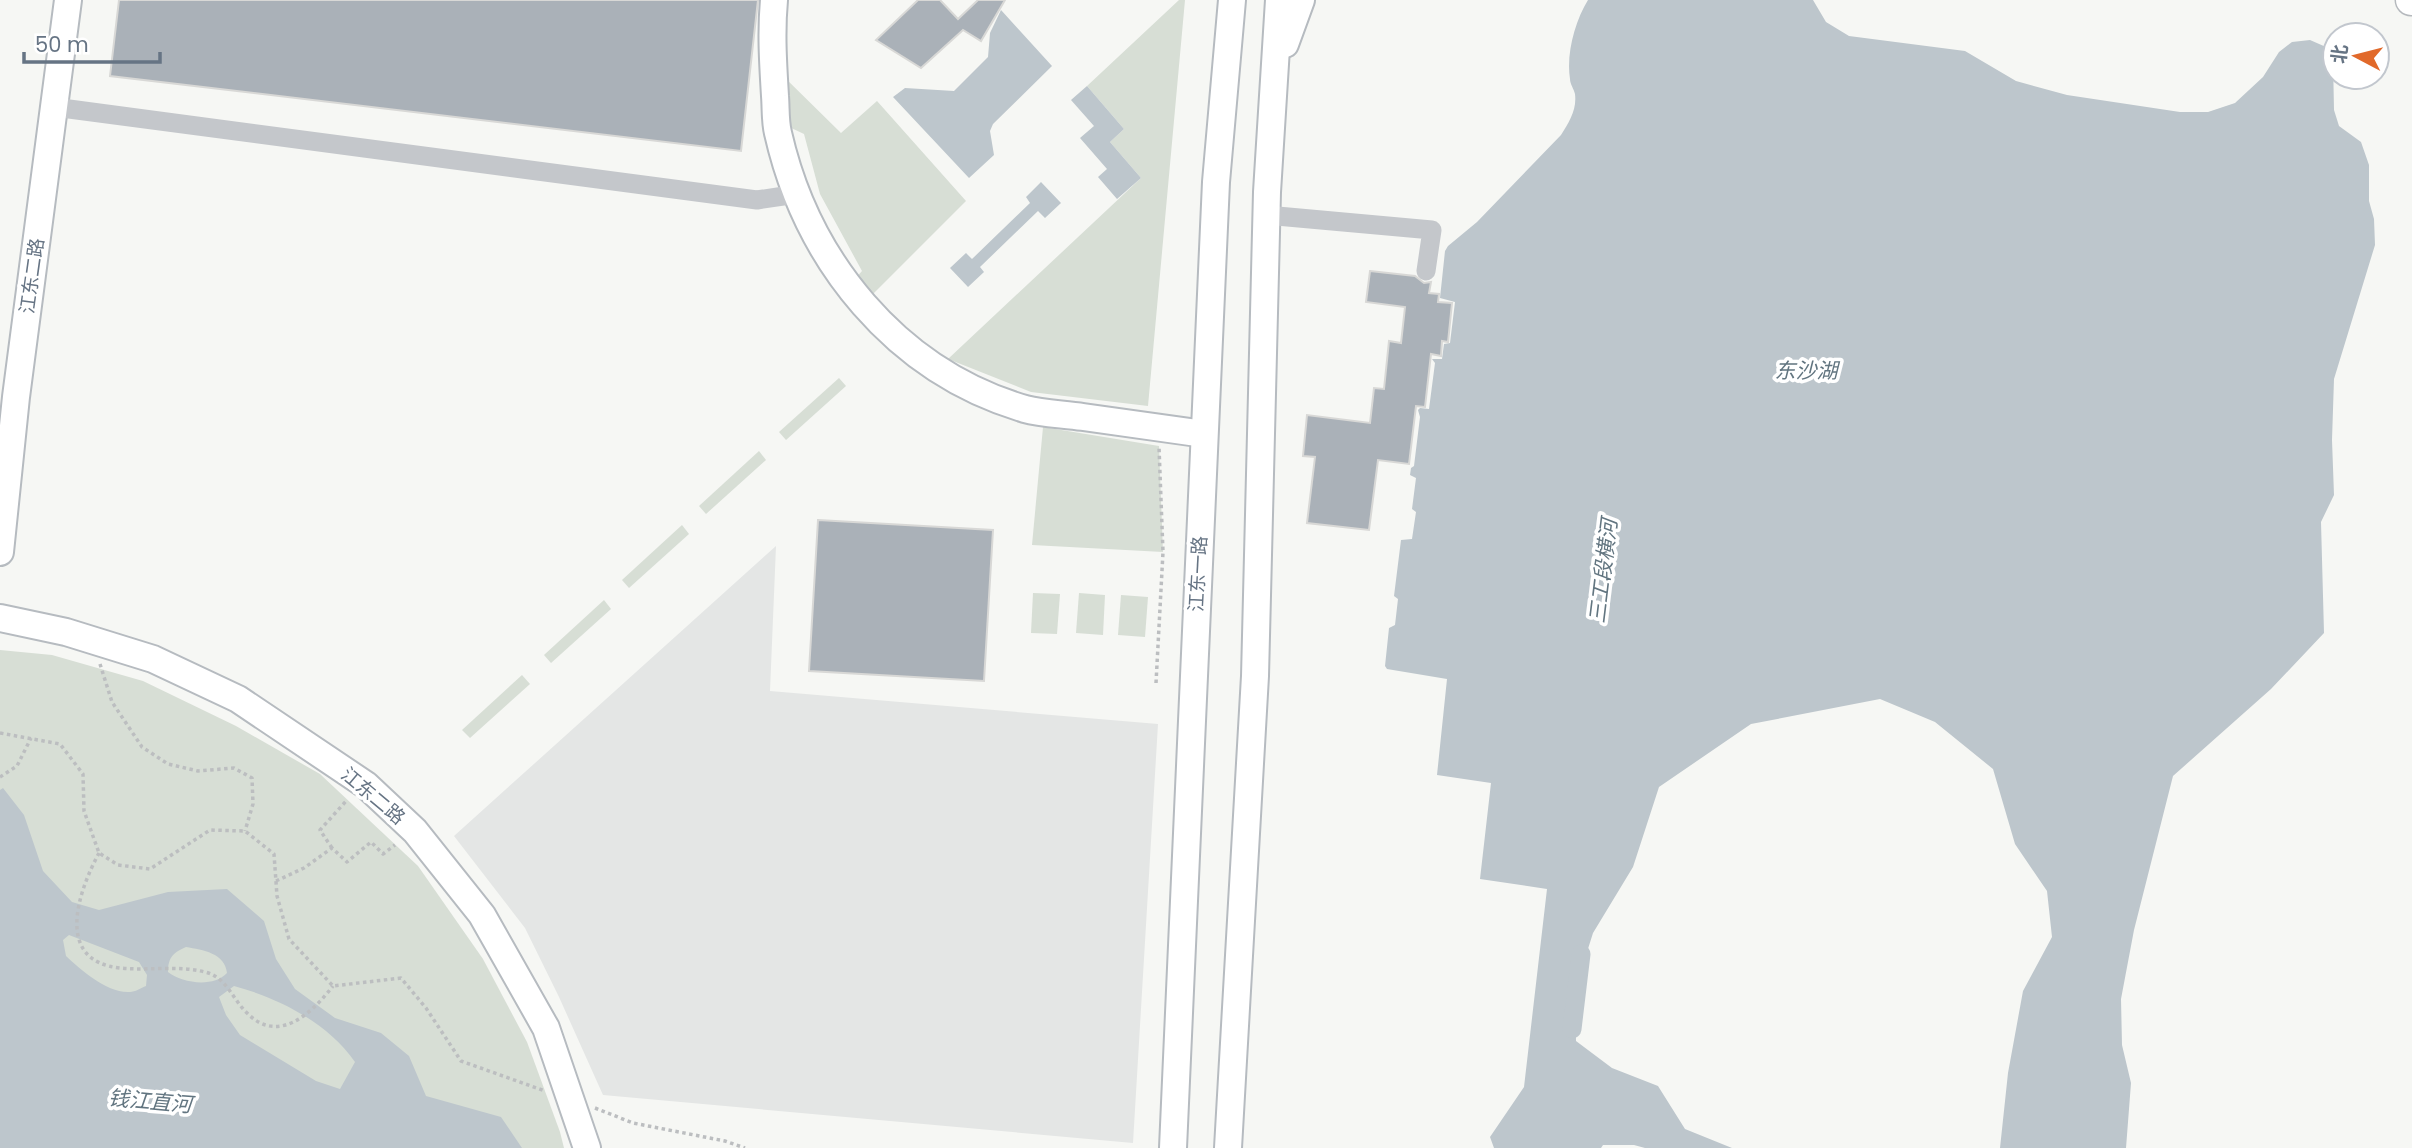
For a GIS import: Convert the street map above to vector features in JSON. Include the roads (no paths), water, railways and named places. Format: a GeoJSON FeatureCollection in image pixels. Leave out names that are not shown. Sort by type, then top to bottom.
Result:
{"type":"FeatureCollection","features":[{"type":"Feature","properties":{"kind":"main road","name":"江东二路"},"geometry":{"type":"LineString","coordinates":[[0,552],[16,397],[68,0]]}},
{"type":"Feature","properties":{"kind":"main road"},"geometry":{"type":"LineString","coordinates":[[774,0],[771,33],[778,131],[797,194],[825,253],[862,305],[893,336],[938,368],[972,387],[1026,409],[1204,434]]}},
{"type":"Feature","properties":{"kind":"main road"},"geometry":{"type":"LineString","coordinates":[[1220,0],[1228,43]]}},
{"type":"Feature","properties":{"kind":"main road","name":"江东一路"},"geometry":{"type":"LineString","coordinates":[[1173,1148],[1216,182],[1232,0]]}},
{"type":"Feature","properties":{"kind":"main road"},"geometry":{"type":"LineString","coordinates":[[1228,1148],[1255,676],[1266,215],[1279,0]]}},
{"type":"Feature","properties":{"kind":"main road"},"geometry":{"type":"LineString","coordinates":[[1274,75],[1301,0]]}},
{"type":"Feature","properties":{"kind":"main road","name":"江东二路"},"geometry":{"type":"LineString","coordinates":[[0,618],[66,632],[153,659],[238,699],[366,785],[415,831],[482,915],[546,1028],[587,1148]]}},
{"type":"Feature","properties":{"kind":"street"},"geometry":{"type":"LineString","coordinates":[[54,107],[757,200],[797,194]]}},
{"type":"Feature","properties":{"kind":"street"},"geometry":{"type":"LineString","coordinates":[[1266,215],[1432,222],[1426,271]]}},
{"type":"Feature","properties":{"kind":"water","name":"东沙湖"},"geometry":{"type":"Polygon","coordinates":[[[1588,0],[1813,0],[1826,22],[1849,36],[1965,51],[2016,81],[2067,95],[2180,112],[2208,112],[2235,103],[2263,77],[2279,52],[2292,42],[2310,40],[2321,45],[2321,91],[2334,91],[2334,110],[2339,126],[2361,142],[2369,165],[2369,201],[2374,219],[2375,245],[2334,379],[2334,495],[2321,522],[2324,633],[2271,689],[2173,776],[2134,930],[2121,999],[2122,1045],[2131,1083],[2126,1148],[2000,1148],[2008,1073],[2023,991],[2052,937],[2047,891],[2015,844],[1993,769],[1935,722],[1880,699],[1751,724],[1659,787],[1633,867],[1593,933],[1575,990],[1576,1041],[1612,1068],[1658,1086],[1685,1129],[1732,1148],[1603,1145],[1601,1148],[1494,1148],[1490,1137],[1524,1087],[1547,889],[1480,879],[1491,783],[1437,775],[1447,679],[1387,669],[1385,666],[1389,628],[1395,625],[1398,599],[1394,596],[1401,540],[1412,539],[1416,512],[1412,509],[1416,478],[1410,475],[1414,466],[1420,417],[1418,410],[1429,409],[1435,363],[1432,359],[1442,359],[1444,344],[1450,343],[1455,302],[1440,298],[1445,251],[1477,222],[1561,135],[1567,125],[1574,111],[1575,100],[1569,69],[1571,49],[1583,8],[1588,0]]]}},
{"type":"Feature","properties":{"kind":"water"},"geometry":{"type":"Polygon","coordinates":[[[1001,10],[1052,66],[993,124],[990,131],[994,155],[969,178],[893,97],[905,88],[954,91],[988,57],[990,33],[1001,10]]]}},
{"type":"Feature","properties":{"kind":"water"},"geometry":{"type":"Polygon","coordinates":[[[1087,86],[1124,129],[1110,142],[1141,178],[1117,199],[1098,177],[1107,169],[1080,138],[1094,126],[1071,100],[1087,86]]]}},
{"type":"Feature","properties":{"kind":"water"},"geometry":{"type":"Polygon","coordinates":[[[1041,182],[1061,203],[1045,218],[1038,211],[980,267],[984,272],[968,287],[950,268],[966,253],[972,259],[1030,203],[1026,197],[1041,182]]]}},
{"type":"Feature","properties":{"kind":"water","name":"钱江直河"},"geometry":{"type":"Polygon","coordinates":[[[3,788],[24,815],[43,871],[72,902],[99,910],[168,892],[227,889],[264,921],[276,959],[295,989],[335,1018],[381,1033],[409,1056],[426,1096],[501,1117],[522,1148],[0,1148],[0,790],[3,788]],[[69,935],[63,940],[66,956],[95,980],[122,992],[132,992],[146,986],[147,975],[139,962],[69,935]],[[186,947],[175,953],[169,962],[168,972],[181,979],[214,981],[227,973],[222,961],[212,954],[186,947]],[[234,986],[219,997],[226,1015],[240,1035],[316,1081],[340,1089],[355,1062],[331,1035],[317,1024],[268,997],[234,986]]]}},
{"type":"Feature","properties":{"kind":"waterway","name":"三工段横河"},"geometry":{"type":"LineString","coordinates":[[1572,1029],[1581,954]]}}]}
